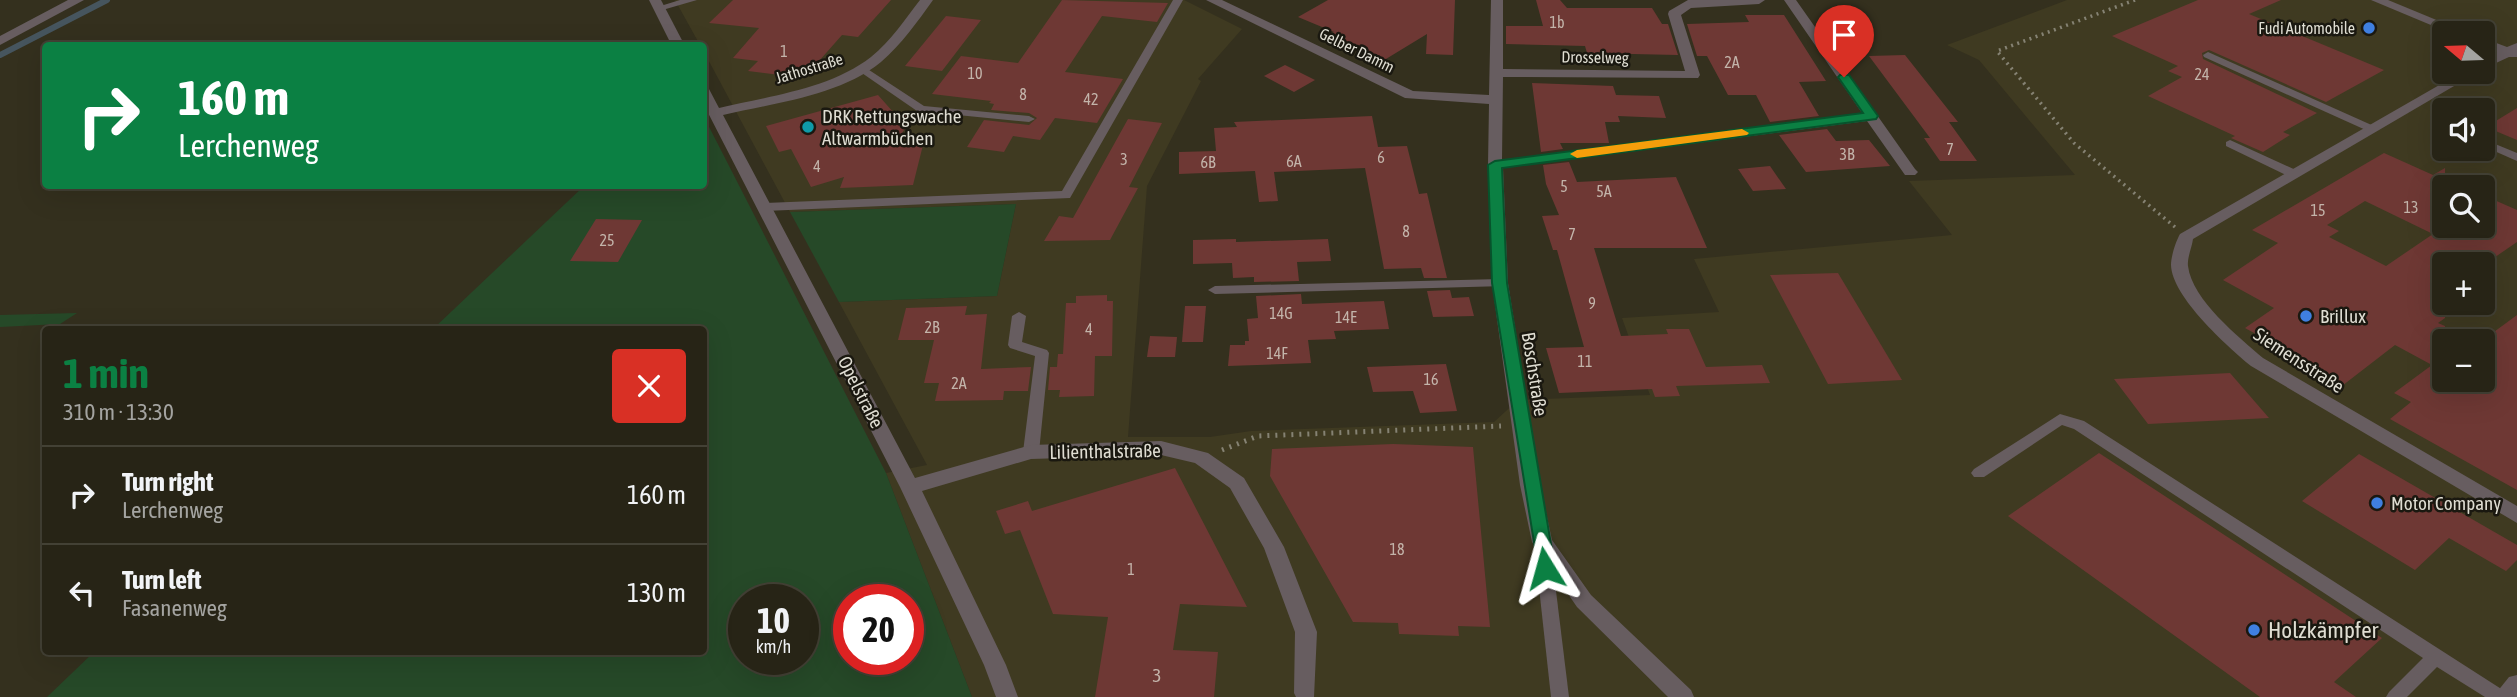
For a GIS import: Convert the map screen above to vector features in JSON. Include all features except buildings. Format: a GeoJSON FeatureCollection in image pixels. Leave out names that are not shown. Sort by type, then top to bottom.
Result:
{"type":"FeatureCollection","features":[{"type":"Feature","properties":{"kind":"street"},"geometry":{"type":"LineString","coordinates":[[0,41],[78,0]]}},
{"type":"Feature","properties":{"kind":"street","name":"Jathostraße"},"geometry":{"type":"LineString","coordinates":[[715,113],[840,80],[863,69],[883,53],[927,0]]}},
{"type":"Feature","properties":{"kind":"street","name":"Gelber Damm"},"geometry":{"type":"LineString","coordinates":[[1212,0],[1410,95],[1496,100]]}},
{"type":"Feature","properties":{"kind":"street","name":"Boschstraße"},"geometry":{"type":"LineString","coordinates":[[1497,0],[1495,165],[1500,283],[1530,485],[1542,542],[1584,601],[1683,697]]}},
{"type":"Feature","properties":{"kind":"street","name":"Drosselweg"},"geometry":{"type":"LineString","coordinates":[[1496,74],[1693,75],[1674,14],[1688,4],[1759,0]]}},
{"type":"Feature","properties":{"kind":"street"},"geometry":{"type":"LineString","coordinates":[[1790,0],[1910,172]]}},
{"type":"Feature","properties":{"kind":"street"},"geometry":{"type":"LineString","coordinates":[[2377,0],[2432,22]]}},
{"type":"Feature","properties":{"kind":"street"},"geometry":{"type":"LineString","coordinates":[[657,4],[677,42]]}},
{"type":"Feature","properties":{"kind":"street"},"geometry":{"type":"LineString","coordinates":[[2496,46],[2514,51]]}},
{"type":"Feature","properties":{"kind":"street"},"geometry":{"type":"LineString","coordinates":[[2496,59],[2514,51]]}},
{"type":"Feature","properties":{"kind":"street"},"geometry":{"type":"LineString","coordinates":[[2186,237],[2450,84]]}},
{"type":"Feature","properties":{"kind":"street","name":"Opelstraße"},"geometry":{"type":"LineString","coordinates":[[707,98],[910,487],[995,664],[1007,697]]}},
{"type":"Feature","properties":{"kind":"street"},"geometry":{"type":"LineString","coordinates":[[1495,165],[1871,116]]}},
{"type":"Feature","properties":{"kind":"street","name":"Siemensstraße"},"geometry":{"type":"LineString","coordinates":[[2186,237],[2180,250],[2179,265],[2190,294],[2215,323],[2257,362],[2517,515]]}},
{"type":"Feature","properties":{"kind":"street","name":"Lilienthalstraße"},"geometry":{"type":"LineString","coordinates":[[910,487],[1031,452],[1161,448],[1202,458],[1237,483],[1274,547],[1306,632],[1306,695]]}},
{"type":"Feature","properties":{"kind":"street"},"geometry":{"type":"LineString","coordinates":[[2502,697],[2517,684]]}},
{"type":"Feature","properties":{"kind":"lane"},"geometry":{"type":"LineString","coordinates":[[657,4],[692,0]]}},
{"type":"Feature","properties":{"kind":"lane"},"geometry":{"type":"LineString","coordinates":[[765,207],[1066,195],[1178,0]]}},
{"type":"Feature","properties":{"kind":"lane"},"geometry":{"type":"LineString","coordinates":[[2208,55],[2372,129]]}},
{"type":"Feature","properties":{"kind":"lane"},"geometry":{"type":"LineString","coordinates":[[863,69],[921,109],[1030,119]]}},
{"type":"Feature","properties":{"kind":"lane"},"geometry":{"type":"LineString","coordinates":[[2230,144],[2294,174]]}},
{"type":"Feature","properties":{"kind":"lane"},"geometry":{"type":"LineString","coordinates":[[2495,147],[2517,157]]}},
{"type":"Feature","properties":{"kind":"lane"},"geometry":{"type":"LineString","coordinates":[[1215,290],[1500,283]]}},
{"type":"Feature","properties":{"kind":"lane"},"geometry":{"type":"LineString","coordinates":[[1019,316],[1015,345],[1042,353],[1031,452]]}},
{"type":"Feature","properties":{"kind":"lane"},"geometry":{"type":"LineString","coordinates":[[1979,473],[2060,419],[2080,425],[2436,657],[2502,697]]}},
{"type":"Feature","properties":{"kind":"lane"},"geometry":{"type":"LineString","coordinates":[[1542,542],[1560,697]]}},
{"type":"Feature","properties":{"kind":"lane"},"geometry":{"type":"LineString","coordinates":[[2395,697],[2436,657]]}},
{"type":"Feature","properties":{"kind":"path"},"geometry":{"type":"LineString","coordinates":[[2135,0],[1997,51],[2074,143],[2186,237]]}},
{"type":"Feature","properties":{"kind":"path"},"geometry":{"type":"LineString","coordinates":[[1214,453],[1258,436],[1496,426]]}},
{"type":"Feature","properties":{"kind":"shaded area"},"geometry":{"type":"Polygon","coordinates":[[[675,0],[1184,0],[1242,29],[1198,79],[1201,81],[1147,186],[1128,437],[1210,437],[1251,431],[1494,422],[1518,400],[1650,395],[1622,318],[1719,312],[1694,259],[1952,235],[1909,181],[2075,175],[1979,60],[1947,45],[2067,0],[2517,0],[2517,697],[972,697],[886,473],[927,465],[839,302],[997,296],[1016,204],[790,212],[707,58],[707,42],[698,42],[675,0]]]}},
{"type":"Feature","properties":{"kind":"green space"},"geometry":{"type":"Polygon","coordinates":[[[707,123],[886,473],[972,697],[47,697],[91,655],[707,655],[707,326],[436,326],[581,189],[707,189],[707,123]]]}},
{"type":"Feature","properties":{"kind":"green space"},"geometry":{"type":"Polygon","coordinates":[[[1016,204],[997,296],[839,302],[790,212],[1016,204]]]}},
{"type":"Feature","properties":{"kind":"green space"},"geometry":{"type":"Polygon","coordinates":[[[77,313],[60,324],[0,327],[0,315],[77,313]]]}},
{"type":"Feature","properties":{"kind":"waterway"},"geometry":{"type":"LineString","coordinates":[[0,55],[107,0]]}},
{"type":"Feature","properties":{"kind":"slow traffic"},"geometry":{"type":"LineString","coordinates":[[1577,154],[1742,133]]}},
{"type":"Feature","properties":{"kind":"place","name":"Fudi Automobile"},"geometry":{"type":"Point","coordinates":[2369,28]}},
{"type":"Feature","properties":{"kind":"place","name":"DRK Rettungswache Altwarmbüchen"},"geometry":{"type":"Point","coordinates":[808,127]}},
{"type":"Feature","properties":{"kind":"place","name":"Brillux"},"geometry":{"type":"Point","coordinates":[2306,316]}},
{"type":"Feature","properties":{"kind":"place","name":"Motor Company"},"geometry":{"type":"Point","coordinates":[2377,503]}},
{"type":"Feature","properties":{"kind":"place","name":"Holzkämpfer"},"geometry":{"type":"Point","coordinates":[2254,630]}},
{"type":"Feature","properties":{"kind":"route"},"geometry":{"type":"LineString","coordinates":[[1545,568],[1500,283],[1495,165],[1871,116],[1844,77]]}}]}
